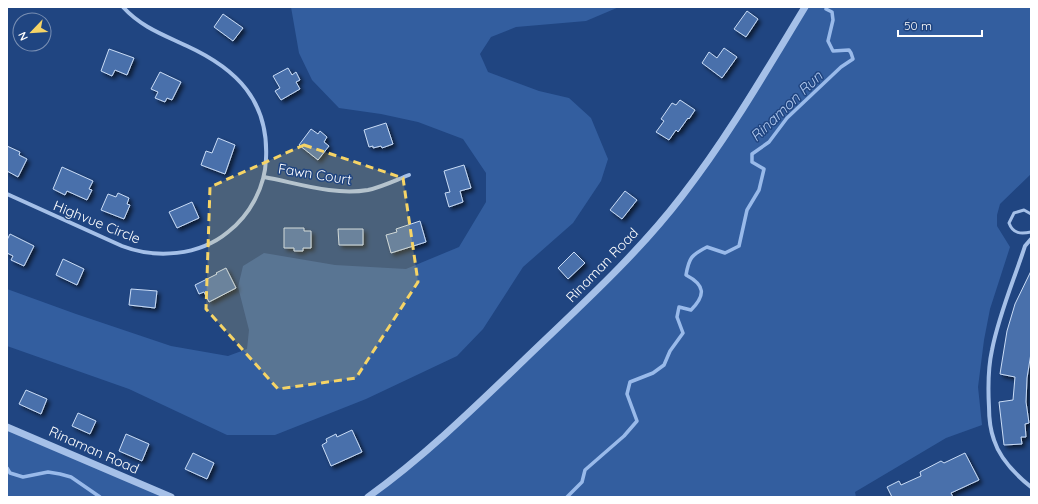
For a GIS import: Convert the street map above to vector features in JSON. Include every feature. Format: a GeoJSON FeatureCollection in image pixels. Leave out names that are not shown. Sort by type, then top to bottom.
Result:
{"type":"FeatureCollection","features":[{"type":"Feature","properties":{"kind":"street","name":"Highvue Circle"},"geometry":{"type":"LineString","coordinates":[[7,194],[122,246],[145,253],[167,254],[199,247],[227,234],[242,219],[252,205],[264,177],[266,149],[264,127],[256,106],[245,87],[218,62],[148,28],[134,18],[123,7]]}},
{"type":"Feature","properties":{"kind":"street","name":"Rinaman Road"},"geometry":{"type":"LineString","coordinates":[[368,497],[391,481],[466,415],[565,322],[656,227],[682,196],[737,117],[805,7]]}},
{"type":"Feature","properties":{"kind":"street","name":"Fawn Court"},"geometry":{"type":"LineString","coordinates":[[264,177],[328,189],[352,191],[379,187],[409,175]]}},
{"type":"Feature","properties":{"kind":"street"},"geometry":{"type":"LineString","coordinates":[[1031,239],[1025,246],[992,350],[988,390],[990,425],[994,441],[1004,460],[1020,478],[1031,487]]}},
{"type":"Feature","properties":{"kind":"street","name":"Rinaman Road"},"geometry":{"type":"LineString","coordinates":[[7,427],[171,497]]}},
{"type":"Feature","properties":{"kind":"lane"},"geometry":{"type":"LineString","coordinates":[[1031,214],[1024,210],[1014,213],[1009,223],[1014,232],[1021,234],[1031,232]]}},
{"type":"Feature","properties":{"kind":"highlighted area"},"geometry":{"type":"Polygon","coordinates":[[[304,145],[403,178],[418,282],[356,378],[278,389],[206,309],[210,187],[304,145]]]}},
{"type":"Feature","properties":{"kind":"shaded area"},"geometry":{"type":"Polygon","coordinates":[[[291,7],[619,7],[586,21],[516,27],[491,37],[480,54],[488,72],[539,91],[569,98],[591,118],[608,159],[601,181],[573,223],[523,267],[483,329],[457,356],[366,399],[275,435],[227,435],[129,389],[7,346],[7,289],[171,346],[228,356],[247,349],[249,330],[238,287],[243,266],[264,253],[335,265],[406,269],[459,247],[486,202],[486,173],[463,139],[418,122],[381,114],[339,108],[312,80],[299,53],[291,7]]]}},
{"type":"Feature","properties":{"kind":"shaded area"},"geometry":{"type":"Polygon","coordinates":[[[805,7],[1031,7],[1031,174],[1000,204],[997,215],[997,226],[1010,247],[990,309],[984,340],[978,387],[982,425],[946,438],[855,492],[856,497],[368,497],[391,481],[565,321],[682,195],[805,7]]]}},
{"type":"Feature","properties":{"kind":"shaded area"},"geometry":{"type":"Polygon","coordinates":[[[7,427],[171,497],[7,497],[7,427]]]}},
{"type":"Feature","properties":{"kind":"building"},"geometry":{"type":"Polygon","coordinates":[[[747,11],[758,19],[746,37],[734,29],[747,11]]]}},
{"type":"Feature","properties":{"kind":"building"},"geometry":{"type":"Polygon","coordinates":[[[223,14],[243,28],[233,41],[214,27],[223,14]]]}},
{"type":"Feature","properties":{"kind":"building"},"geometry":{"type":"Polygon","coordinates":[[[724,48],[737,57],[722,78],[702,63],[709,52],[717,58],[724,48]]]}},
{"type":"Feature","properties":{"kind":"building"},"geometry":{"type":"Polygon","coordinates":[[[109,49],[134,58],[127,75],[115,70],[112,76],[101,71],[109,49]]]}},
{"type":"Feature","properties":{"kind":"building"},"geometry":{"type":"Polygon","coordinates":[[[288,68],[292,75],[296,72],[300,80],[296,82],[300,89],[281,100],[275,91],[280,88],[273,76],[288,68]]]}},
{"type":"Feature","properties":{"kind":"building"},"geometry":{"type":"Polygon","coordinates":[[[160,72],[181,82],[172,100],[167,98],[165,102],[155,98],[158,92],[151,89],[160,72]]]}},
{"type":"Feature","properties":{"kind":"building"},"geometry":{"type":"Polygon","coordinates":[[[680,100],[695,110],[678,132],[676,130],[669,140],[656,132],[664,121],[661,119],[672,103],[676,105],[680,100]]]}},
{"type":"Feature","properties":{"kind":"building"},"geometry":{"type":"Polygon","coordinates":[[[386,123],[393,144],[382,148],[381,146],[373,148],[373,146],[369,147],[364,130],[386,123]]]}},
{"type":"Feature","properties":{"kind":"building"},"geometry":{"type":"Polygon","coordinates":[[[311,129],[318,134],[320,131],[327,137],[324,142],[329,146],[318,160],[299,145],[311,129]]]}},
{"type":"Feature","properties":{"kind":"building"},"geometry":{"type":"Polygon","coordinates":[[[218,138],[235,145],[225,174],[201,165],[206,151],[212,153],[218,138]]]}},
{"type":"Feature","properties":{"kind":"building"},"geometry":{"type":"Polygon","coordinates":[[[7,146],[20,152],[19,155],[27,159],[18,177],[7,171],[7,146]]]}},
{"type":"Feature","properties":{"kind":"building"},"geometry":{"type":"Polygon","coordinates":[[[464,165],[471,188],[460,191],[463,202],[449,207],[445,193],[450,192],[444,171],[464,165]]]}},
{"type":"Feature","properties":{"kind":"building"},"geometry":{"type":"Polygon","coordinates":[[[62,167],[93,181],[89,189],[92,190],[87,200],[67,191],[65,195],[53,189],[62,167]]]}},
{"type":"Feature","properties":{"kind":"building"},"geometry":{"type":"Polygon","coordinates":[[[625,191],[637,200],[622,219],[610,210],[625,191]]]}},
{"type":"Feature","properties":{"kind":"building"},"geometry":{"type":"Polygon","coordinates":[[[118,193],[129,198],[127,204],[130,205],[124,219],[101,210],[108,194],[116,197],[118,193]]]}},
{"type":"Feature","properties":{"kind":"building"},"geometry":{"type":"Polygon","coordinates":[[[192,202],[199,218],[177,228],[169,212],[192,202]]]}},
{"type":"Feature","properties":{"kind":"building"},"geometry":{"type":"Polygon","coordinates":[[[420,221],[426,242],[391,253],[386,235],[397,232],[396,229],[420,221]]]}},
{"type":"Feature","properties":{"kind":"building"},"geometry":{"type":"Polygon","coordinates":[[[284,228],[304,228],[304,231],[311,231],[311,248],[303,248],[303,251],[294,251],[294,248],[284,248],[284,228]]]}},
{"type":"Feature","properties":{"kind":"building"},"geometry":{"type":"Polygon","coordinates":[[[338,229],[363,229],[363,245],[339,245],[338,229]]]}},
{"type":"Feature","properties":{"kind":"building"},"geometry":{"type":"Polygon","coordinates":[[[10,234],[34,246],[24,266],[11,260],[13,256],[7,253],[7,240],[10,234]]]}},
{"type":"Feature","properties":{"kind":"building"},"geometry":{"type":"Polygon","coordinates":[[[574,252],[585,263],[568,279],[558,268],[574,252]]]}},
{"type":"Feature","properties":{"kind":"building"},"geometry":{"type":"Polygon","coordinates":[[[63,259],[84,269],[77,285],[56,275],[63,259]]]}},
{"type":"Feature","properties":{"kind":"building"},"geometry":{"type":"Polygon","coordinates":[[[226,268],[236,288],[209,302],[204,292],[199,294],[195,285],[226,268]]]}},
{"type":"Feature","properties":{"kind":"building"},"geometry":{"type":"Polygon","coordinates":[[[1031,271],[1031,353],[1027,378],[1026,402],[1029,423],[1025,424],[1026,437],[1021,437],[1022,444],[1004,445],[999,402],[1013,400],[1015,377],[1000,374],[1007,331],[1015,304],[1031,271]]]}},
{"type":"Feature","properties":{"kind":"building"},"geometry":{"type":"Polygon","coordinates":[[[131,289],[157,291],[155,308],[129,305],[131,289]]]}},
{"type":"Feature","properties":{"kind":"building"},"geometry":{"type":"Polygon","coordinates":[[[26,390],[47,399],[41,414],[19,404],[26,390]]]}},
{"type":"Feature","properties":{"kind":"building"},"geometry":{"type":"Polygon","coordinates":[[[78,413],[96,421],[90,434],[72,426],[78,413]]]}},
{"type":"Feature","properties":{"kind":"building"},"geometry":{"type":"Polygon","coordinates":[[[352,430],[362,452],[331,466],[322,445],[327,442],[326,439],[336,434],[337,437],[352,430]]]}},
{"type":"Feature","properties":{"kind":"building"},"geometry":{"type":"Polygon","coordinates":[[[126,434],[149,444],[142,461],[119,451],[126,434]]]}},
{"type":"Feature","properties":{"kind":"building"},"geometry":{"type":"Polygon","coordinates":[[[193,453],[214,463],[207,479],[185,469],[193,453]]]}},
{"type":"Feature","properties":{"kind":"building"},"geometry":{"type":"Polygon","coordinates":[[[965,453],[979,480],[951,493],[953,497],[892,497],[887,487],[899,481],[901,485],[921,476],[920,472],[941,461],[944,463],[965,453]]]}},
{"type":"Feature","properties":{"kind":"waterway","name":"Rinamon Run"},"geometry":{"type":"LineString","coordinates":[[567,497],[582,482],[585,470],[624,436],[637,421],[627,394],[630,382],[653,373],[664,365],[670,351],[683,333],[677,317],[679,307],[691,310],[696,305],[701,295],[700,287],[686,275],[688,265],[694,255],[707,247],[725,253],[739,246],[747,210],[759,190],[764,169],[752,162],[752,154],[769,142],[787,118],[841,67],[853,59],[849,50],[833,51],[828,41],[833,20],[832,12],[826,9],[827,7]]}},
{"type":"Feature","properties":{"kind":"waterway"},"geometry":{"type":"LineString","coordinates":[[7,468],[10,473],[23,477],[48,472],[71,477],[100,497]]}}]}
